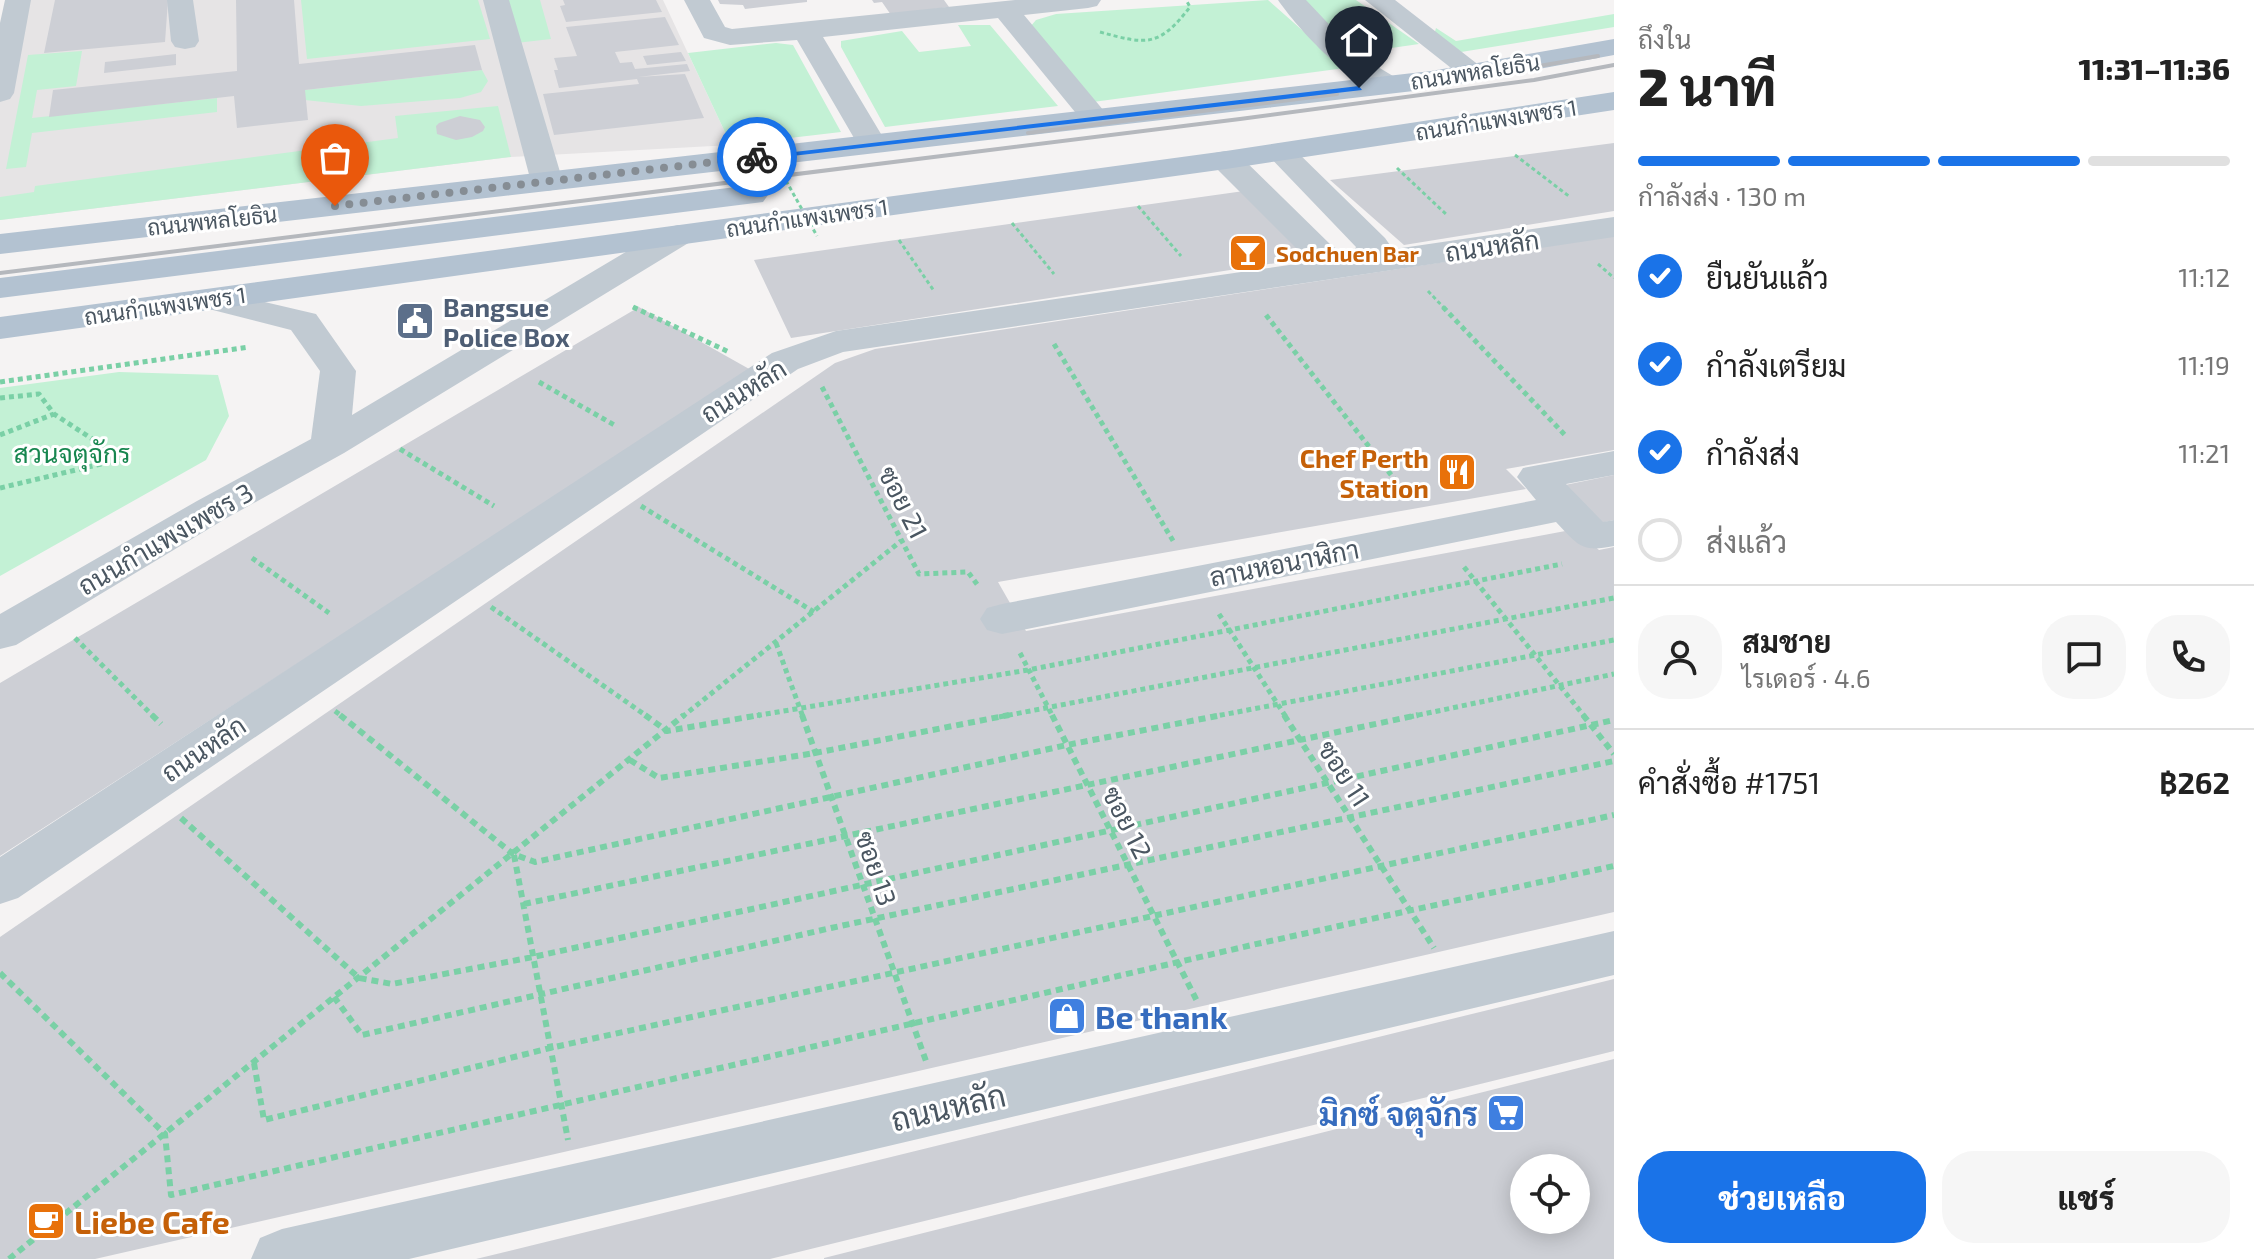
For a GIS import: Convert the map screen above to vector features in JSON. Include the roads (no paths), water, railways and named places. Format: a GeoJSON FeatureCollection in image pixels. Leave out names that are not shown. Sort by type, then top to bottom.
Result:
{"type":"FeatureCollection","features":[{"type":"Feature","properties":{"kind":"main road","name":"ถนนพหลโยธิน"},"geometry":{"type":"LineString","coordinates":[[0,244],[1388,85],[1475,73],[1614,47]]}},
{"type":"Feature","properties":{"kind":"main road"},"geometry":{"type":"LineString","coordinates":[[813,187],[1364,119],[1614,78]]}},
{"type":"Feature","properties":{"kind":"main road","name":"ถนนกำแพงเพชร 1"},"geometry":{"type":"LineString","coordinates":[[0,328],[1226,160],[1614,101]]}},
{"type":"Feature","properties":{"kind":"main road","name":"ถนนพหลโยธิน"},"geometry":{"type":"LineString","coordinates":[[0,288],[766,193],[926,137]]}},
{"type":"Feature","properties":{"kind":"street"},"geometry":{"type":"LineString","coordinates":[[0,93],[18,0]]}},
{"type":"Feature","properties":{"kind":"street"},"geometry":{"type":"LineString","coordinates":[[180,0],[185,41]]}},
{"type":"Feature","properties":{"kind":"street"},"geometry":{"type":"LineString","coordinates":[[496,0],[547,182]]}},
{"type":"Feature","properties":{"kind":"street"},"geometry":{"type":"LineString","coordinates":[[697,0],[714,32],[730,37],[806,32],[1088,0]]}},
{"type":"Feature","properties":{"kind":"street"},"geometry":{"type":"LineString","coordinates":[[1291,0],[1348,61],[1388,85]]}},
{"type":"Feature","properties":{"kind":"street"},"geometry":{"type":"LineString","coordinates":[[1378,0],[1475,73]]}},
{"type":"Feature","properties":{"kind":"street"},"geometry":{"type":"LineString","coordinates":[[1006,11],[1094,117]]}},
{"type":"Feature","properties":{"kind":"street"},"geometry":{"type":"LineString","coordinates":[[806,32],[872,144]]}},
{"type":"Feature","properties":{"kind":"street"},"geometry":{"type":"LineString","coordinates":[[1280,152],[1373,245],[1370,257],[1378,262]]}},
{"type":"Feature","properties":{"kind":"street"},"geometry":{"type":"LineString","coordinates":[[1226,160],[1321,254],[1337,262],[1378,262]]}},
{"type":"Feature","properties":{"kind":"street","name":"ถนนหลัก"},"geometry":{"type":"LineString","coordinates":[[0,883],[770,371],[805,354],[836,342],[1611,227]]}},
{"type":"Feature","properties":{"kind":"street","name":"ถนนกำแพงเพชร 3"},"geometry":{"type":"LineString","coordinates":[[0,634],[211,510],[345,436],[678,235]]}},
{"type":"Feature","properties":{"kind":"street"},"geometry":{"type":"LineString","coordinates":[[209,299],[303,322],[338,371],[345,436]]}},
{"type":"Feature","properties":{"kind":"street"},"geometry":{"type":"LineString","coordinates":[[1605,464],[1537,477],[1594,537],[1614,533]]}},
{"type":"Feature","properties":{"kind":"street","name":"ลานหอนาฬิกา"},"geometry":{"type":"LineString","coordinates":[[1002,619],[1566,507]]}},
{"type":"Feature","properties":{"kind":"street","name":"ถนนหลัก"},"geometry":{"type":"LineString","coordinates":[[282,1259],[1614,953]]}},
{"type":"Feature","properties":{"kind":"railway"},"geometry":{"type":"LineString","coordinates":[[1492,74],[1598,56]]}},
{"type":"Feature","properties":{"kind":"railway"},"geometry":{"type":"LineString","coordinates":[[0,273],[1240,119],[1534,80],[1614,65]]}},
{"type":"Feature","properties":{"kind":"railway"},"geometry":{"type":"LineString","coordinates":[[1028,133],[1337,94]]}},
{"type":"Feature","properties":{"kind":"place","name":"Sodchuen Bar"},"geometry":{"type":"Point","coordinates":[1248,253]}},
{"type":"Feature","properties":{"kind":"place","name":"Bangsue Police Box"},"geometry":{"type":"Point","coordinates":[415,321]}},
{"type":"Feature","properties":{"kind":"place","name":"Chef Perth Station"},"geometry":{"type":"Point","coordinates":[1457,472]}},
{"type":"Feature","properties":{"kind":"place","name":"Be thank"},"geometry":{"type":"Point","coordinates":[1067,1016]}},
{"type":"Feature","properties":{"kind":"place","name":"มิกซ์ จตุจักร"},"geometry":{"type":"Point","coordinates":[1506,1113]}},
{"type":"Feature","properties":{"kind":"place","name":"Liebe Cafe"},"geometry":{"type":"Point","coordinates":[46,1221]}},
{"type":"Feature","properties":{"kind":"park label","name":"สวนจตุจักร"},"geometry":{"type":"Point","coordinates":[72,452]}}]}
